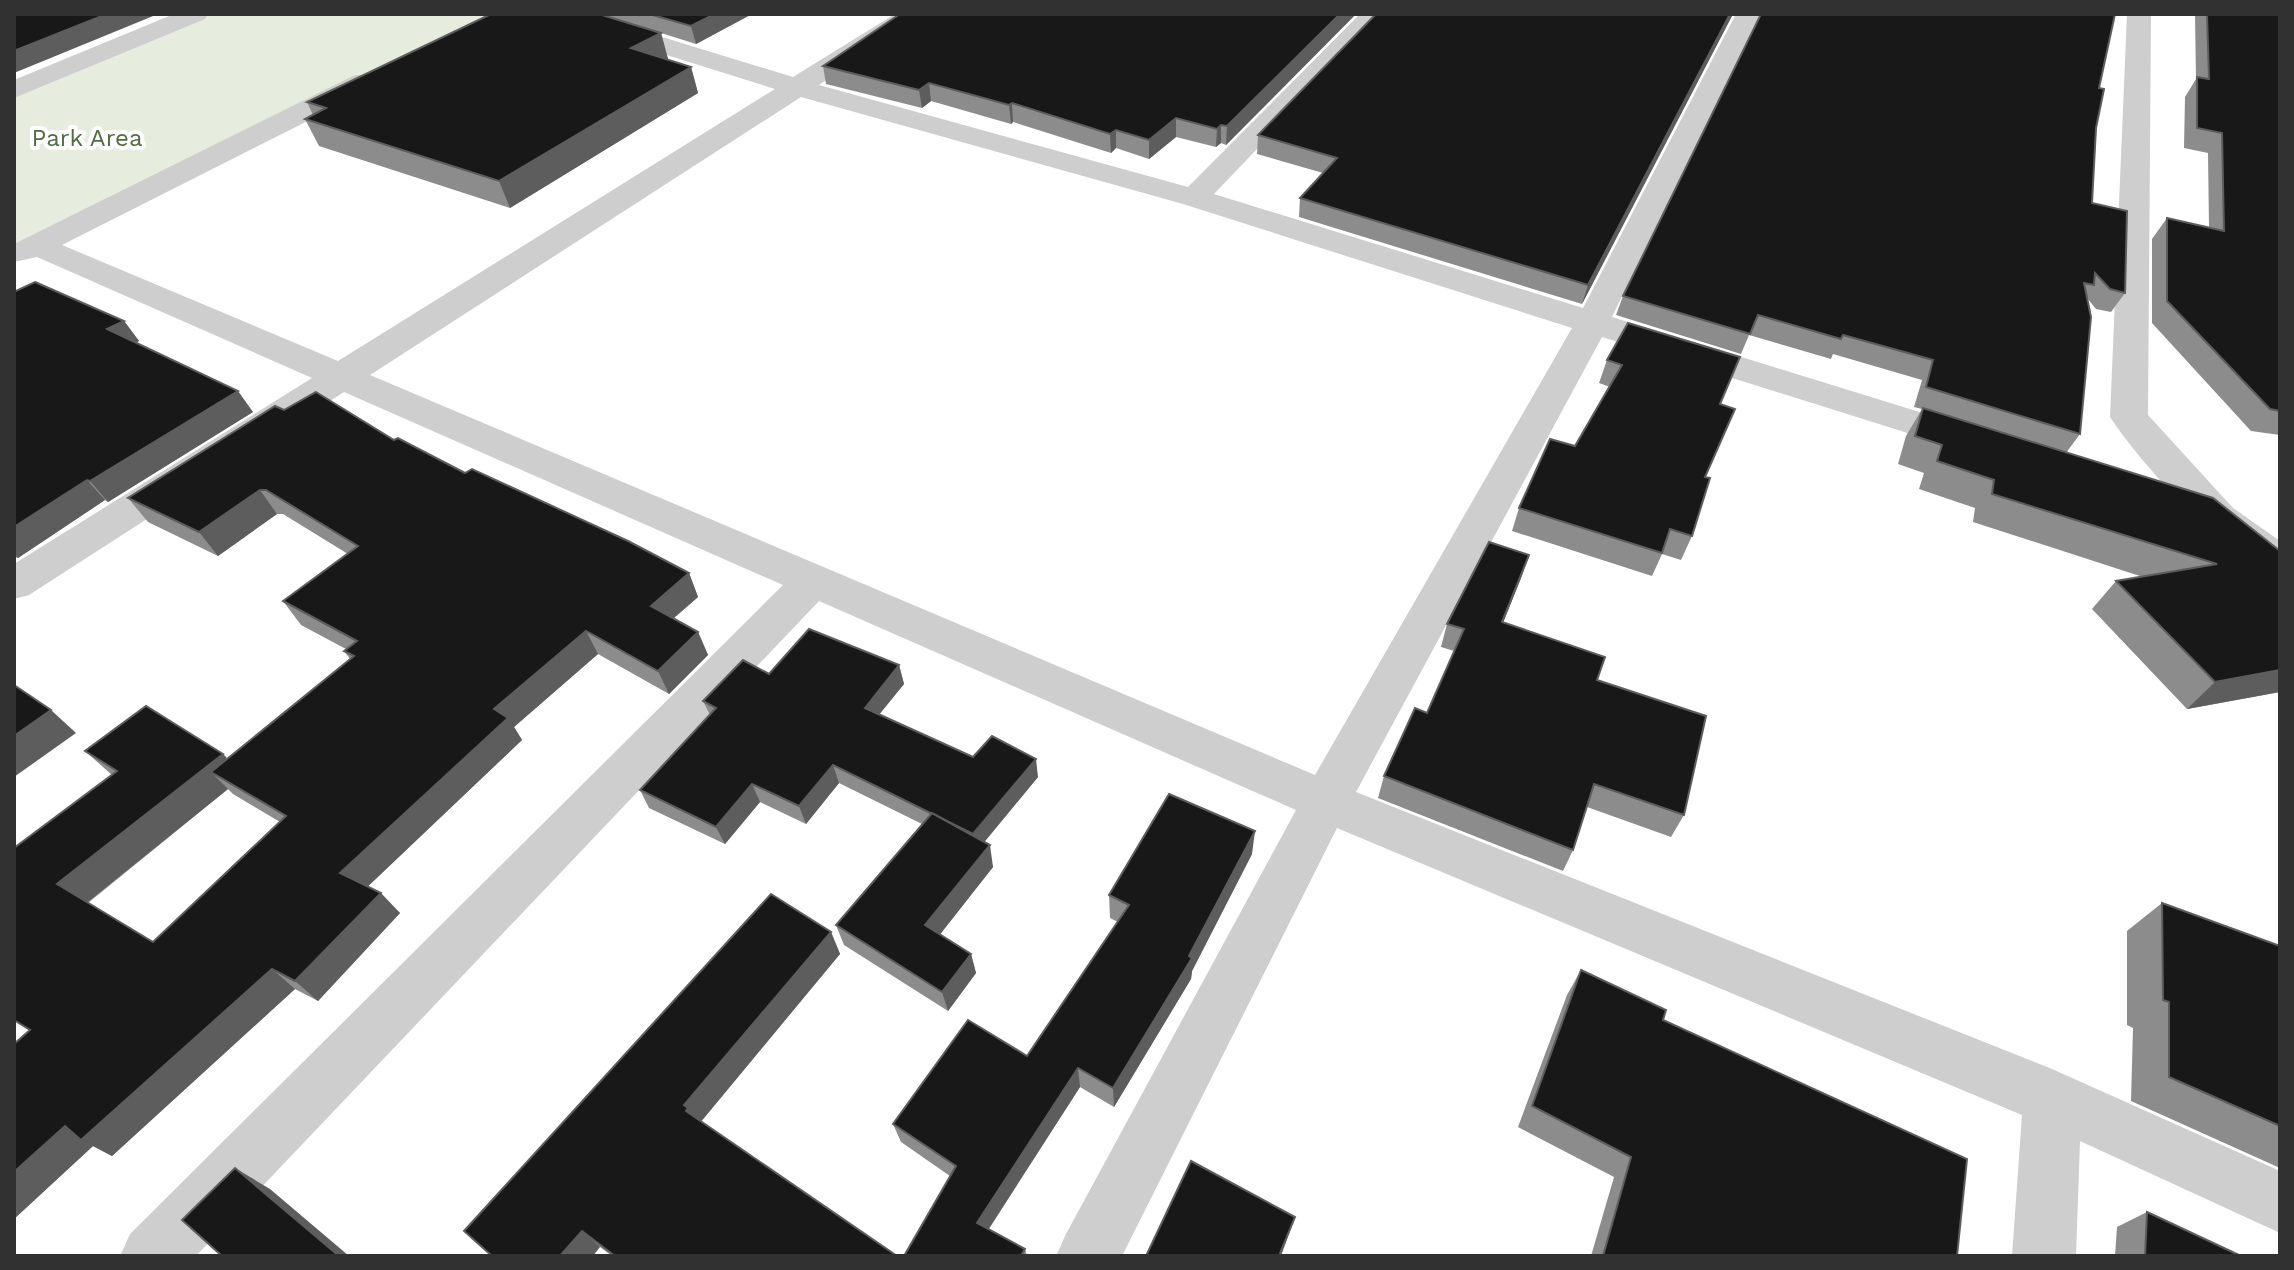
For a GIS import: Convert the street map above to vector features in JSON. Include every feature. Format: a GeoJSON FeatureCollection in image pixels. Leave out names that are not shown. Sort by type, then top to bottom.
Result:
{"type":"FeatureCollection","features":[{"type":"Feature","properties":{"kind":"street"},"geometry":{"type":"LineString","coordinates":[[14,90],[196,14]]}},
{"type":"Feature","properties":{"kind":"street"},"geometry":{"type":"LineString","coordinates":[[561,14],[797,87],[1194,198],[1995,448]]}},
{"type":"Feature","properties":{"kind":"street"},"geometry":{"type":"LineString","coordinates":[[14,584],[912,14]]}},
{"type":"Feature","properties":{"kind":"street"},"geometry":{"type":"LineString","coordinates":[[1194,198],[1374,14]]}},
{"type":"Feature","properties":{"kind":"street"},"geometry":{"type":"LineString","coordinates":[[1088,1256],[1326,801],[1592,323],[1748,14]]}},
{"type":"Feature","properties":{"kind":"street"},"geometry":{"type":"LineString","coordinates":[[2139,14],[2129,417],[2219,518],[2280,562]]}},
{"type":"Feature","properties":{"kind":"street"},"geometry":{"type":"LineString","coordinates":[[25,250],[387,70]]}},
{"type":"Feature","properties":{"kind":"street"},"geometry":{"type":"LineString","coordinates":[[25,250],[339,376],[1326,801],[2052,1098],[2280,1202]]}},
{"type":"Feature","properties":{"kind":"street"},"geometry":{"type":"LineString","coordinates":[[2160,499],[2219,518]]}},
{"type":"Feature","properties":{"kind":"street"},"geometry":{"type":"LineString","coordinates":[[152,1256],[814,580]]}},
{"type":"Feature","properties":{"kind":"street"},"geometry":{"type":"LineString","coordinates":[[2044,1256],[2052,1098]]}},
{"type":"Feature","properties":{"kind":"green space","name":"Park Area"},"geometry":{"type":"Polygon","coordinates":[[[196,14],[500,14],[14,256],[14,90],[196,14]]]}},
{"type":"Feature","properties":{"kind":"building"},"geometry":{"type":"Polygon","coordinates":[[[14,14],[107,14],[14,51],[14,14]]]}},
{"type":"Feature","properties":{"kind":"building"},"geometry":{"type":"Polygon","coordinates":[[[491,14],[599,14],[661,33],[631,48],[691,67],[499,181],[305,119],[326,108],[307,102],[491,14]]]}},
{"type":"Feature","properties":{"kind":"building"},"geometry":{"type":"Polygon","coordinates":[[[649,14],[715,14],[691,26],[649,14]]]}},
{"type":"Feature","properties":{"kind":"building"},"geometry":{"type":"Polygon","coordinates":[[[900,14],[1340,14],[1227,126],[1221,125],[1217,129],[1176,118],[1149,140],[1116,130],[1110,134],[1012,103],[1009,105],[929,83],[919,90],[823,66],[900,14]]]}},
{"type":"Feature","properties":{"kind":"building"},"geometry":{"type":"Polygon","coordinates":[[[1376,14],[1730,14],[1588,285],[1300,198],[1337,158],[1258,135],[1376,14]]]}},
{"type":"Feature","properties":{"kind":"building"},"geometry":{"type":"Polygon","coordinates":[[[1761,14],[2115,14],[2099,88],[2104,89],[2096,128],[2092,203],[2127,211],[2125,293],[2110,289],[2095,273],[2094,285],[2084,283],[2091,317],[2080,434],[1926,387],[1933,360],[1843,335],[1841,339],[1758,315],[1750,334],[1623,296],[1761,14]]]}},
{"type":"Feature","properties":{"kind":"building"},"geometry":{"type":"Polygon","coordinates":[[[2207,14],[2280,14],[2280,411],[2270,409],[2167,301],[2167,218],[2224,231],[2222,133],[2197,128],[2197,77],[2209,79],[2207,14]]]}},
{"type":"Feature","properties":{"kind":"building"},"geometry":{"type":"Polygon","coordinates":[[[35,282],[124,321],[107,329],[238,391],[14,527],[14,290],[35,282]]]}},
{"type":"Feature","properties":{"kind":"building"},"geometry":{"type":"Polygon","coordinates":[[[1628,323],[1740,357],[1720,404],[1735,409],[1705,477],[1710,478],[1692,536],[1670,529],[1662,553],[1519,508],[1550,439],[1575,446],[1622,365],[1607,360],[1628,323]]]}},
{"type":"Feature","properties":{"kind":"building"},"geometry":{"type":"Polygon","coordinates":[[[316,392],[394,440],[398,438],[465,473],[472,469],[628,541],[689,573],[651,606],[698,632],[658,671],[586,631],[494,709],[508,718],[340,873],[381,893],[295,981],[272,969],[81,1140],[65,1126],[14,1172],[14,1044],[30,1030],[14,1020],[14,848],[117,771],[85,751],[146,706],[223,754],[57,884],[153,942],[286,816],[211,772],[354,656],[344,651],[357,641],[283,601],[358,546],[266,490],[260,490],[199,532],[128,498],[275,406],[284,410],[316,392]]]}},
{"type":"Feature","properties":{"kind":"building"},"geometry":{"type":"Polygon","coordinates":[[[1923,408],[2213,498],[2280,551],[2280,670],[2215,682],[2116,581],[2217,564],[1992,494],[1994,480],[1937,461],[1942,445],[1915,436],[1923,408]]]}},
{"type":"Feature","properties":{"kind":"building"},"geometry":{"type":"Polygon","coordinates":[[[1489,542],[1529,555],[1502,622],[1605,657],[1597,680],[1706,716],[1684,815],[1594,784],[1573,850],[1384,776],[1415,708],[1427,713],[1464,629],[1447,624],[1489,542]]]}},
{"type":"Feature","properties":{"kind":"building"},"geometry":{"type":"Polygon","coordinates":[[[809,629],[899,665],[865,708],[973,757],[992,736],[1036,759],[973,834],[833,765],[799,806],[752,784],[716,827],[640,790],[716,708],[703,701],[743,660],[769,674],[809,629]]]}},
{"type":"Feature","properties":{"kind":"building"},"geometry":{"type":"Polygon","coordinates":[[[14,685],[51,710],[14,736],[14,685]]]}},
{"type":"Feature","properties":{"kind":"building"},"geometry":{"type":"Polygon","coordinates":[[[1169,794],[1255,831],[1189,956],[1192,958],[1113,1088],[1078,1068],[977,1223],[1025,1249],[1021,1256],[904,1256],[956,1166],[893,1124],[968,1020],[1027,1056],[1129,905],[1109,895],[1169,794]]]}},
{"type":"Feature","properties":{"kind":"building"},"geometry":{"type":"Polygon","coordinates":[[[932,813],[990,845],[925,925],[971,954],[942,992],[836,925],[932,813]]]}},
{"type":"Feature","properties":{"kind":"building"},"geometry":{"type":"Polygon","coordinates":[[[771,894],[831,932],[684,1105],[688,1108],[686,1111],[897,1256],[615,1256],[582,1231],[560,1256],[492,1256],[464,1231],[771,894]]]}},
{"type":"Feature","properties":{"kind":"building"},"geometry":{"type":"Polygon","coordinates":[[[2162,903],[2280,946],[2280,1126],[2169,1077],[2169,1002],[2163,1000],[2162,903]]]}},
{"type":"Feature","properties":{"kind":"building"},"geometry":{"type":"Polygon","coordinates":[[[1581,970],[1666,1010],[1663,1020],[1967,1159],[1957,1256],[1603,1256],[1631,1157],[1532,1106],[1581,970]]]}},
{"type":"Feature","properties":{"kind":"building"},"geometry":{"type":"Polygon","coordinates":[[[1191,1161],[1295,1217],[1279,1256],[1146,1256],[1191,1161]]]}},
{"type":"Feature","properties":{"kind":"building"},"geometry":{"type":"Polygon","coordinates":[[[235,1168],[339,1256],[222,1256],[182,1220],[235,1168]]]}},
{"type":"Feature","properties":{"kind":"building"},"geometry":{"type":"Polygon","coordinates":[[[2147,1212],[2241,1256],[2145,1256],[2147,1212]]]}}]}
